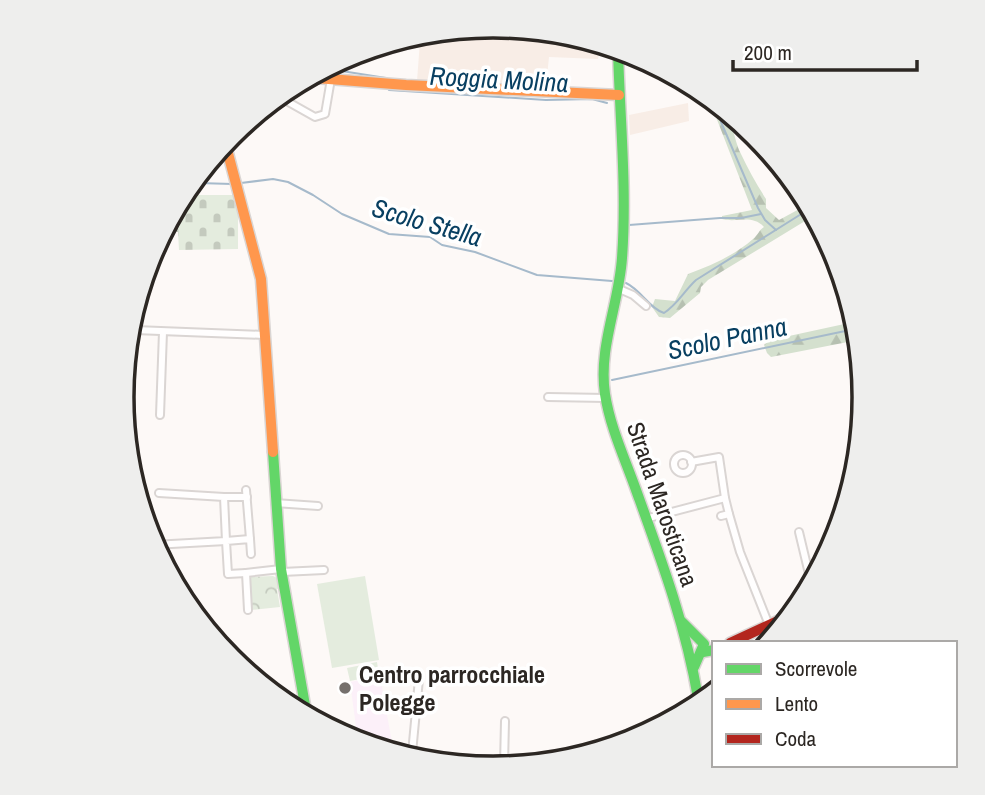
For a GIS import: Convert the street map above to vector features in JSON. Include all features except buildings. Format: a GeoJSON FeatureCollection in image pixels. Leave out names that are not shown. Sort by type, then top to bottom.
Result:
{"type":"FeatureCollection","features":[{"type":"Feature","properties":{"kind":"main road","name":"Strada Marosticana"},"geometry":{"type":"LineString","coordinates":[[618,62],[622,240],[617,288],[603,359],[606,398],[682,622],[698,651],[694,669],[697,692]]}},
{"type":"Feature","properties":{"kind":"main road"},"geometry":{"type":"LineString","coordinates":[[331,78],[398,85],[619,95]]}},
{"type":"Feature","properties":{"kind":"main road"},"geometry":{"type":"LineString","coordinates":[[228,155],[261,279],[281,571],[305,703]]}},
{"type":"Feature","properties":{"kind":"main road","name":"Strada Marosticana"},"geometry":{"type":"LineString","coordinates":[[682,622],[704,640],[705,647],[698,651]]}},
{"type":"Feature","properties":{"kind":"main road"},"geometry":{"type":"LineString","coordinates":[[734,641],[769,625]]}},
{"type":"Feature","properties":{"kind":"main road"},"geometry":{"type":"LineString","coordinates":[[698,651],[691,638],[704,640]]}},
{"type":"Feature","properties":{"kind":"street"},"geometry":{"type":"LineString","coordinates":[[289,102],[315,117],[325,114],[331,78]]}},
{"type":"Feature","properties":{"kind":"street"},"geometry":{"type":"LineString","coordinates":[[617,288],[633,295],[646,306]]}},
{"type":"Feature","properties":{"kind":"street"},"geometry":{"type":"LineString","coordinates":[[140,330],[264,335]]}},
{"type":"Feature","properties":{"kind":"street"},"geometry":{"type":"LineString","coordinates":[[160,415],[163,332]]}},
{"type":"Feature","properties":{"kind":"street","name":"Strada Marosticana"},"geometry":{"type":"LineString","coordinates":[[548,397],[606,398]]}},
{"type":"Feature","properties":{"kind":"street"},"geometry":{"type":"LineString","coordinates":[[691,462],[719,457],[725,498],[740,552],[769,625]]}},
{"type":"Feature","properties":{"kind":"street"},"geometry":{"type":"LineString","coordinates":[[159,493],[224,497],[247,493],[251,554]]}},
{"type":"Feature","properties":{"kind":"street"},"geometry":{"type":"LineString","coordinates":[[224,497],[228,574],[324,570]]}},
{"type":"Feature","properties":{"kind":"street"},"geometry":{"type":"LineString","coordinates":[[645,519],[725,498]]}},
{"type":"Feature","properties":{"kind":"street"},"geometry":{"type":"LineString","coordinates":[[275,503],[318,506]]}},
{"type":"Feature","properties":{"kind":"street"},"geometry":{"type":"LineString","coordinates":[[664,514],[669,530]]}},
{"type":"Feature","properties":{"kind":"street"},"geometry":{"type":"LineString","coordinates":[[721,516],[729,514]]}},
{"type":"Feature","properties":{"kind":"street"},"geometry":{"type":"LineString","coordinates":[[799,532],[808,568]]}},
{"type":"Feature","properties":{"kind":"street"},"geometry":{"type":"LineString","coordinates":[[165,544],[250,539]]}},
{"type":"Feature","properties":{"kind":"street"},"geometry":{"type":"LineString","coordinates":[[246,573],[248,610]]}},
{"type":"Feature","properties":{"kind":"street"},"geometry":{"type":"LineString","coordinates":[[413,747],[419,679]]}},
{"type":"Feature","properties":{"kind":"street"},"geometry":{"type":"LineString","coordinates":[[505,721],[507,756]]}},
{"type":"Feature","properties":{"kind":"shaded area"},"geometry":{"type":"Polygon","coordinates":[[[469,39],[516,39],[563,45],[599,55],[598,59],[549,57],[546,86],[417,81],[420,46],[422,45],[469,39]]]}},
{"type":"Feature","properties":{"kind":"shaded area"},"geometry":{"type":"Polygon","coordinates":[[[688,103],[689,121],[630,135],[629,115],[688,103]]]}},
{"type":"Feature","properties":{"kind":"shaded area"},"geometry":{"type":"Polygon","coordinates":[[[380,676],[392,742],[356,730],[350,682],[380,676]]]}},
{"type":"Feature","properties":{"kind":"green space"},"geometry":{"type":"Polygon","coordinates":[[[716,117],[734,133],[741,154],[766,199],[766,208],[779,220],[798,210],[805,221],[708,280],[701,287],[700,293],[670,318],[659,317],[652,307],[655,299],[675,301],[688,274],[738,250],[764,227],[749,220],[722,219],[722,216],[752,210],[716,117]]]}},
{"type":"Feature","properties":{"kind":"green space"},"geometry":{"type":"Polygon","coordinates":[[[196,195],[238,195],[238,249],[179,250],[178,232],[175,232],[196,195]]]}},
{"type":"Feature","properties":{"kind":"green space"},"geometry":{"type":"Polygon","coordinates":[[[844,324],[847,342],[771,357],[767,353],[764,345],[772,337],[781,336],[780,328],[787,328],[789,336],[844,324]]]}},
{"type":"Feature","properties":{"kind":"green space"},"geometry":{"type":"Polygon","coordinates":[[[365,576],[379,660],[332,668],[317,584],[365,576]]]}},
{"type":"Feature","properties":{"kind":"green space"},"geometry":{"type":"Polygon","coordinates":[[[249,577],[277,578],[280,588],[277,589],[280,607],[251,610],[249,577]]]}},
{"type":"Feature","properties":{"kind":"green space"},"geometry":{"type":"Polygon","coordinates":[[[377,662],[379,675],[350,681],[347,668],[377,662]]]}},
{"type":"Feature","properties":{"kind":"waterway","name":"Roggia Molina"},"geometry":{"type":"LineString","coordinates":[[344,71],[386,78]]}},
{"type":"Feature","properties":{"kind":"waterway","name":"Roggia Molina"},"geometry":{"type":"LineString","coordinates":[[389,90],[546,100],[592,99],[607,103]]}},
{"type":"Feature","properties":{"kind":"waterway"},"geometry":{"type":"LineString","coordinates":[[721,121],[758,208],[765,220],[776,230]]}},
{"type":"Feature","properties":{"kind":"waterway","name":"Scolo Stella"},"geometry":{"type":"LineString","coordinates":[[241,183],[273,179],[288,182],[342,214],[389,234],[430,237],[442,245],[475,252],[537,275],[612,281]]}},
{"type":"Feature","properties":{"kind":"waterway","name":"Scolo Stella"},"geometry":{"type":"LineString","coordinates":[[205,183],[232,184]]}},
{"type":"Feature","properties":{"kind":"waterway","name":"Roggia Molina"},"geometry":{"type":"LineString","coordinates":[[629,225],[741,218],[761,214]]}},
{"type":"Feature","properties":{"kind":"waterway","name":"Scolo Stella"},"geometry":{"type":"LineString","coordinates":[[626,283],[654,308],[664,313],[696,280],[801,214]]}},
{"type":"Feature","properties":{"kind":"waterway","name":"Scolo Panna"},"geometry":{"type":"LineString","coordinates":[[612,380],[845,331]]}},
{"type":"Feature","properties":{"kind":"traffic: fast"},"geometry":{"type":"LineString","coordinates":[[618,62],[623,180],[622,258],[604,360],[605,394],[614,431],[672,593],[697,692]]}},
{"type":"Feature","properties":{"kind":"traffic: fast"},"geometry":{"type":"LineString","coordinates":[[273,452],[281,569],[305,703]]}},
{"type":"Feature","properties":{"kind":"traffic: fast"},"geometry":{"type":"LineString","coordinates":[[682,622],[704,644],[694,667]]}},
{"type":"Feature","properties":{"kind":"traffic: fast"},"geometry":{"type":"LineString","coordinates":[[703,652],[712,650]]}},
{"type":"Feature","properties":{"kind":"traffic: slow"},"geometry":{"type":"LineString","coordinates":[[328,79],[619,95]]}},
{"type":"Feature","properties":{"kind":"traffic: slow"},"geometry":{"type":"LineString","coordinates":[[228,155],[261,279],[273,452]]}},
{"type":"Feature","properties":{"kind":"traffic: jam"},"geometry":{"type":"LineString","coordinates":[[734,641],[770,625]]}},
{"type":"Feature","properties":{"kind":"place","name":"Centro parrocchiale Polegge"},"geometry":{"type":"Point","coordinates":[345,688]}}]}
